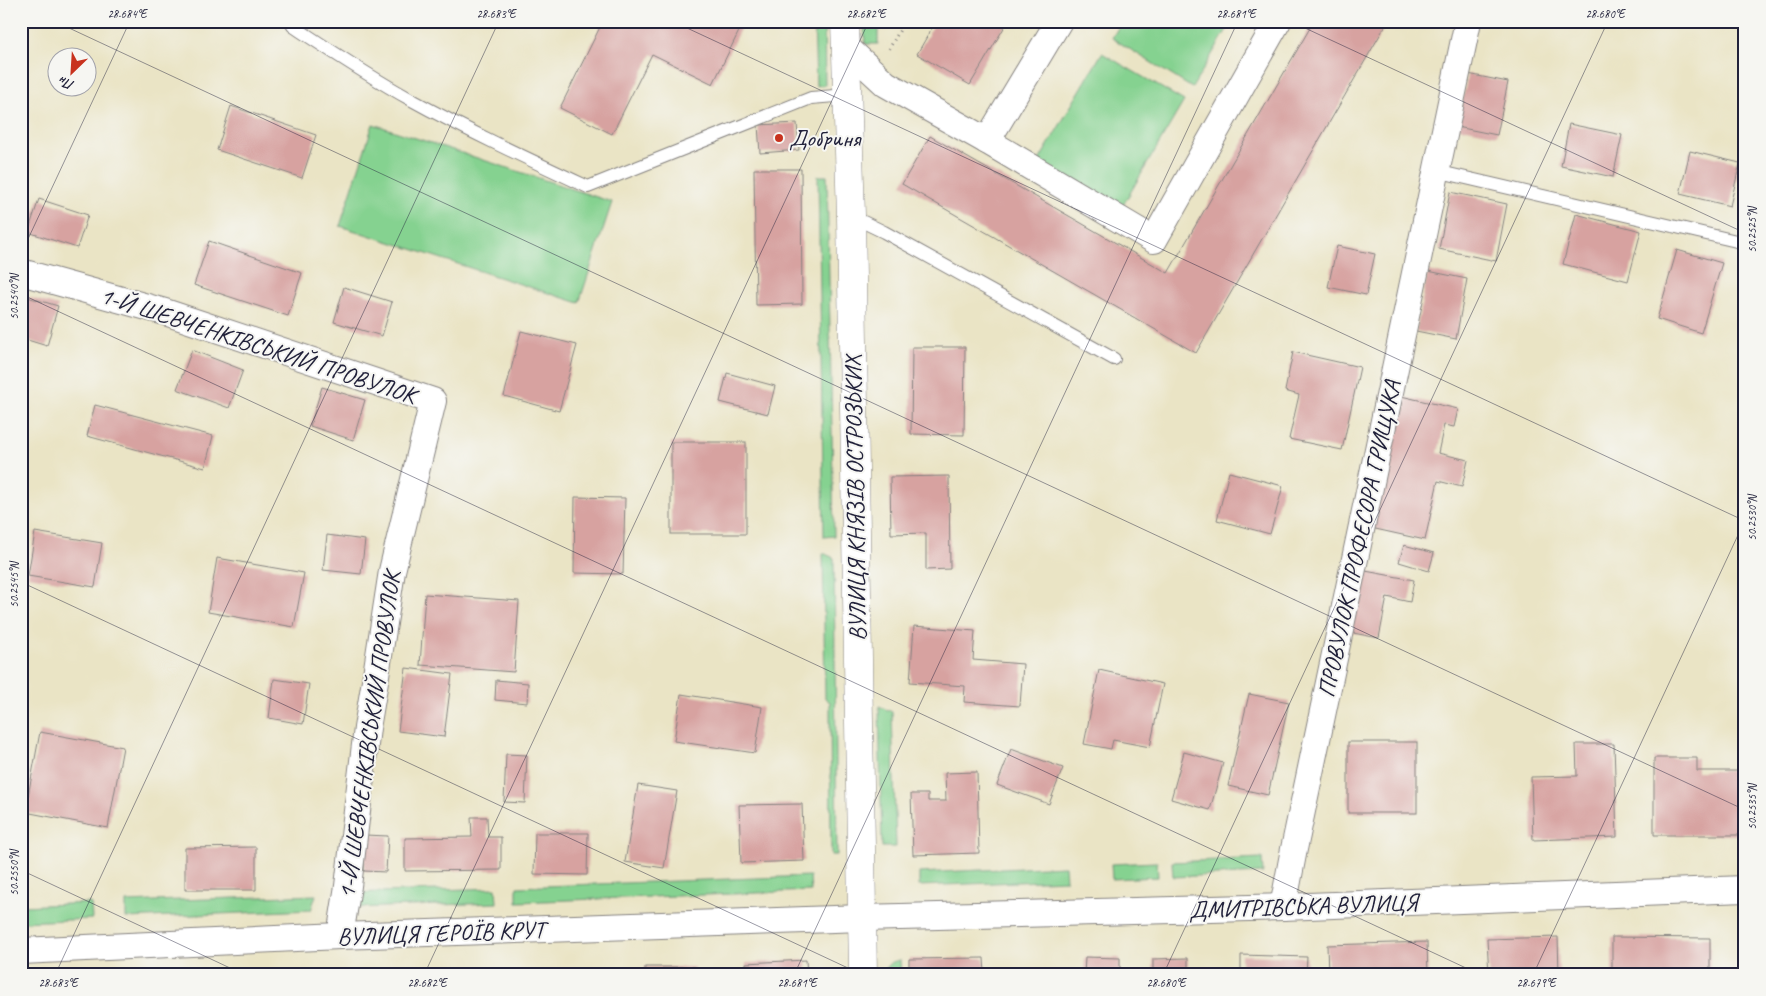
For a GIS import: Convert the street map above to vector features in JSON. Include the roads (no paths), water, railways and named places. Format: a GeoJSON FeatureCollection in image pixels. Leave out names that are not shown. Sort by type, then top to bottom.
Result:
{"type":"FeatureCollection","features":[{"type":"Feature","properties":{"kind":"street"},"geometry":{"type":"LineString","coordinates":[[987,141],[1059,21]]}},
{"type":"Feature","properties":{"kind":"street"},"geometry":{"type":"LineString","coordinates":[[845,34],[886,84],[987,141],[1154,240],[1278,21]]}},
{"type":"Feature","properties":{"kind":"street","name":"ПРОВУЛОК ПРОФЕСОРА ГРИЩУКА"},"geometry":{"type":"LineString","coordinates":[[1284,907],[1294,849],[1468,21]]}},
{"type":"Feature","properties":{"kind":"street","name":"ВУЛИЦЯ КНЯЗІВ ОСТРОЗЬКИХ"},"geometry":{"type":"LineString","coordinates":[[845,34],[851,216],[863,975]]}},
{"type":"Feature","properties":{"kind":"street","name":"1-Й ШЕВЧЕНКІВСЬКИЙ ПРОВУЛОК"},"geometry":{"type":"LineString","coordinates":[[21,272],[165,312],[433,401],[392,571],[366,728],[348,886],[340,936]]}},
{"type":"Feature","properties":{"kind":"street","name":"ДМИТРІВСЬКА ВУЛИЦЯ"},"geometry":{"type":"LineString","coordinates":[[862,918],[1284,907],[1745,889]]}},
{"type":"Feature","properties":{"kind":"street","name":"ВУЛИЦЯ ГЕРОЇВ КРУТ"},"geometry":{"type":"LineString","coordinates":[[21,951],[340,936],[862,918]]}},
{"type":"Feature","properties":{"kind":"lane"},"geometry":{"type":"LineString","coordinates":[[292,21],[293,26],[409,99],[500,146],[588,187],[811,98],[847,95]]}},
{"type":"Feature","properties":{"kind":"lane"},"geometry":{"type":"LineString","coordinates":[[1436,171],[1745,243]]}},
{"type":"Feature","properties":{"kind":"lane"},"geometry":{"type":"LineString","coordinates":[[851,216],[884,232],[1114,359]]}},
{"type":"Feature","properties":{"kind":"place","name":"Добриня"},"geometry":{"type":"Point","coordinates":[779,138]}}]}
